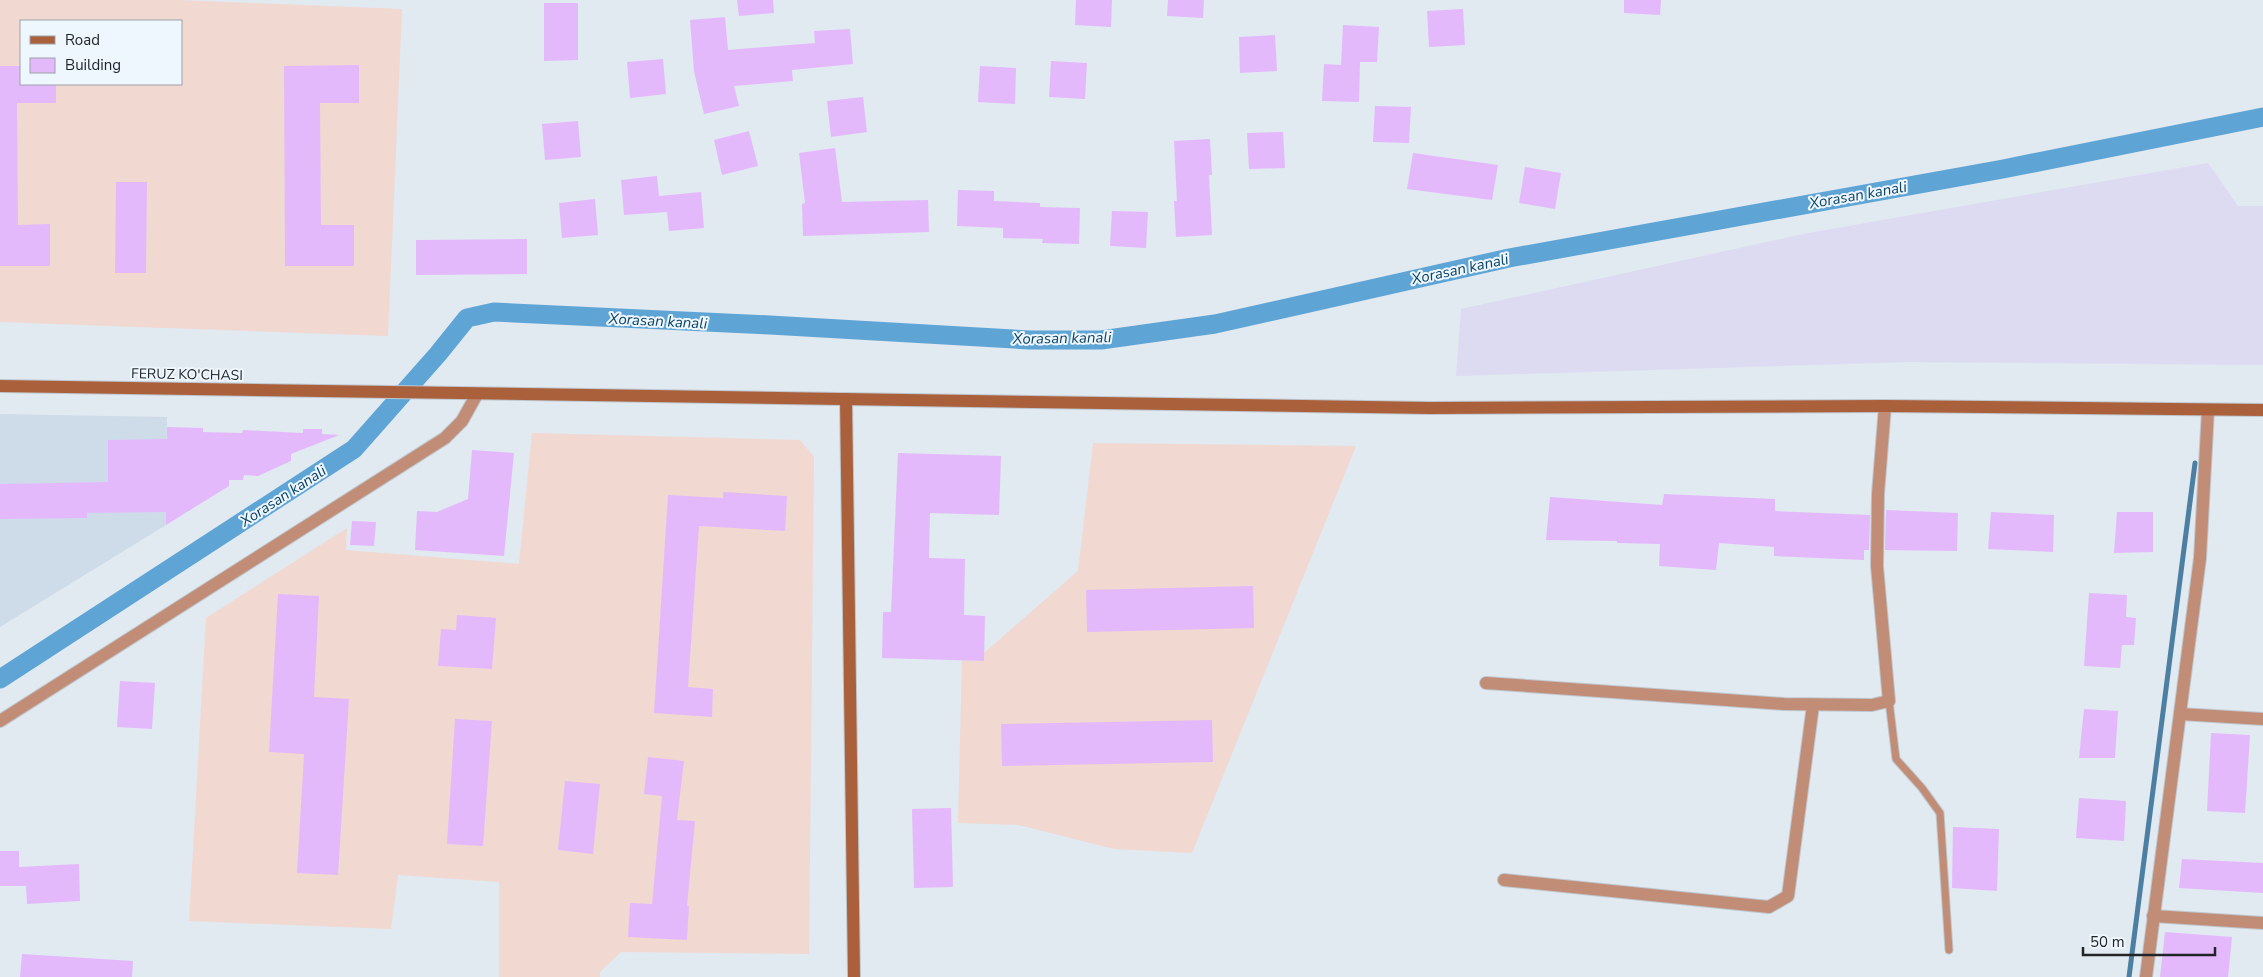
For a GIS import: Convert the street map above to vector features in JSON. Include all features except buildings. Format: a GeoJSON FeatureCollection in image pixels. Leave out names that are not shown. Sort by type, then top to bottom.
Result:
{"type":"FeatureCollection","features":[{"type":"Feature","properties":{"kind":"main road","name":"FERUZ KO'CHASI"},"geometry":{"type":"LineString","coordinates":[[0,386],[1430,408],[1885,406],[2263,410]]}},
{"type":"Feature","properties":{"kind":"main road"},"geometry":{"type":"LineString","coordinates":[[846,399],[854,977]]}},
{"type":"Feature","properties":{"kind":"street"},"geometry":{"type":"LineString","coordinates":[[0,721],[445,438],[462,421],[477,394]]}},
{"type":"Feature","properties":{"kind":"street"},"geometry":{"type":"LineString","coordinates":[[1486,682],[1813,705],[1872,705],[1890,701],[1877,566],[1878,494],[1885,406]]}},
{"type":"Feature","properties":{"kind":"street"},"geometry":{"type":"LineString","coordinates":[[2146,977],[2200,558],[2208,410]]}},
{"type":"Feature","properties":{"kind":"street"},"geometry":{"type":"LineString","coordinates":[[1504,880],[1769,907],[1788,896],[1813,705]]}},
{"type":"Feature","properties":{"kind":"street"},"geometry":{"type":"LineString","coordinates":[[2180,714],[2263,719]]}},
{"type":"Feature","properties":{"kind":"street"},"geometry":{"type":"LineString","coordinates":[[2153,916],[2263,923]]}},
{"type":"Feature","properties":{"kind":"lane"},"geometry":{"type":"LineString","coordinates":[[1890,701],[1896,759],[1922,788],[1940,813],[1950,950]]}},
{"type":"Feature","properties":{"kind":"shaded area"},"geometry":{"type":"Polygon","coordinates":[[[0,0],[178,0],[402,9],[388,336],[0,322],[0,0]]]}},
{"type":"Feature","properties":{"kind":"shaded area"},"geometry":{"type":"Polygon","coordinates":[[[2208,163],[2238,206],[2263,206],[2263,365],[1909,362],[1456,376],[1461,309],[1803,234],[2208,163]]]}},
{"type":"Feature","properties":{"kind":"shaded area"},"geometry":{"type":"Polygon","coordinates":[[[0,414],[167,417],[166,525],[0,627],[0,414]]]}},
{"type":"Feature","properties":{"kind":"shaded area"},"geometry":{"type":"Polygon","coordinates":[[[532,433],[800,440],[814,457],[809,954],[621,952],[600,972],[600,977],[499,977],[499,882],[398,875],[391,929],[189,921],[206,618],[347,528],[346,550],[519,564],[532,433]]]}},
{"type":"Feature","properties":{"kind":"shaded area"},"geometry":{"type":"Polygon","coordinates":[[[1093,443],[1356,446],[1192,853],[1114,849],[1019,825],[958,823],[962,660],[983,661],[984,653],[1078,571],[1093,443]]]}},
{"type":"Feature","properties":{"kind":"waterway","name":"Xorasan kanali"},"geometry":{"type":"LineString","coordinates":[[0,679],[354,449],[438,354],[467,318],[494,312],[1030,340],[1101,340],[1215,324],[1509,258],[2003,169],[2263,117]]}},
{"type":"Feature","properties":{"kind":"waterway"},"geometry":{"type":"LineString","coordinates":[[2129,977],[2195,463]]}}]}
